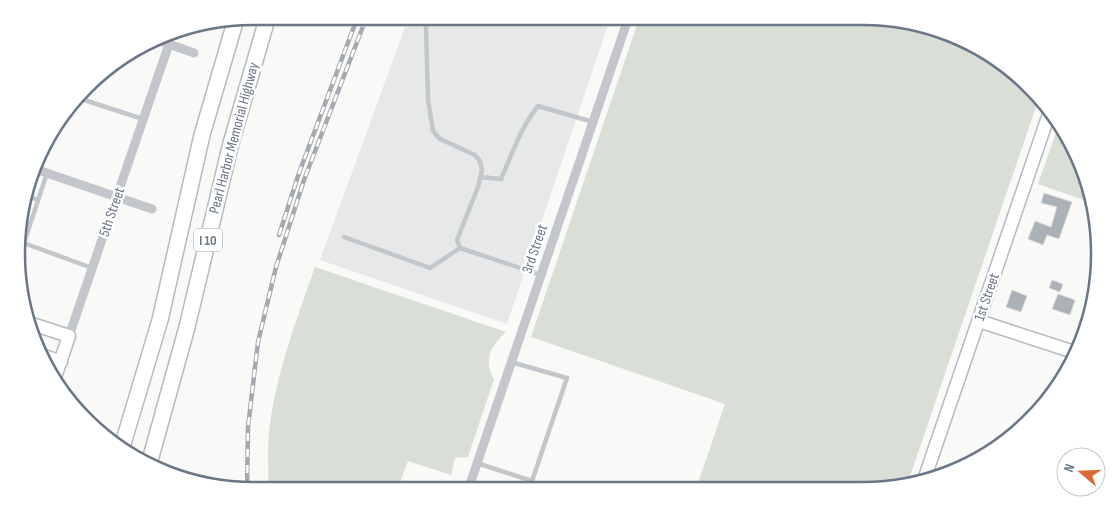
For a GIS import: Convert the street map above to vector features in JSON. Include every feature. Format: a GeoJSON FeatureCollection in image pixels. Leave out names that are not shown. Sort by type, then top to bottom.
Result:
{"type":"FeatureCollection","features":[{"type":"Feature","properties":{"kind":"highway","name":"Pearl Harbor Memorial Highway"},"geometry":{"type":"LineString","coordinates":[[151,457],[187,327],[231,143],[265,25]]}},
{"type":"Feature","properties":{"kind":"highway","name":"Pearl Harbor Memorial Highway"},"geometry":{"type":"LineString","coordinates":[[124,441],[160,320],[202,135],[234,26]]}},
{"type":"Feature","properties":{"kind":"street","name":"3rd Street"},"geometry":{"type":"LineString","coordinates":[[471,482],[626,25]]}},
{"type":"Feature","properties":{"kind":"street"},"geometry":{"type":"LineString","coordinates":[[165,43],[194,52]]}},
{"type":"Feature","properties":{"kind":"street","name":"5th Street"},"geometry":{"type":"LineString","coordinates":[[58,371],[169,44]]}},
{"type":"Feature","properties":{"kind":"street","name":"1st Street"},"geometry":{"type":"LineString","coordinates":[[927,473],[1047,119]]}},
{"type":"Feature","properties":{"kind":"street"},"geometry":{"type":"LineString","coordinates":[[40,171],[152,209]]}},
{"type":"Feature","properties":{"kind":"street"},"geometry":{"type":"LineString","coordinates":[[979,320],[1069,350]]}},
{"type":"Feature","properties":{"kind":"street"},"geometry":{"type":"LineString","coordinates":[[36,325],[69,336]]}},
{"type":"Feature","properties":{"kind":"street"},"geometry":{"type":"LineString","coordinates":[[51,359],[61,362]]}},
{"type":"Feature","properties":{"kind":"lane"},"geometry":{"type":"LineString","coordinates":[[426,25],[428,99],[433,131],[440,139],[475,155],[480,161],[482,170],[457,240],[460,248]]}},
{"type":"Feature","properties":{"kind":"lane"},"geometry":{"type":"LineString","coordinates":[[85,100],[144,120]]}},
{"type":"Feature","properties":{"kind":"lane"},"geometry":{"type":"LineString","coordinates":[[480,178],[501,179],[520,135],[538,106],[593,122]]}},
{"type":"Feature","properties":{"kind":"lane"},"geometry":{"type":"LineString","coordinates":[[26,233],[47,173]]}},
{"type":"Feature","properties":{"kind":"lane"},"geometry":{"type":"LineString","coordinates":[[32,198],[38,200]]}},
{"type":"Feature","properties":{"kind":"lane"},"geometry":{"type":"LineString","coordinates":[[344,237],[430,268],[460,248]]}},
{"type":"Feature","properties":{"kind":"lane"},"geometry":{"type":"LineString","coordinates":[[25,244],[93,268]]}},
{"type":"Feature","properties":{"kind":"lane"},"geometry":{"type":"LineString","coordinates":[[460,248],[541,275]]}},
{"type":"Feature","properties":{"kind":"lane"},"geometry":{"type":"LineString","coordinates":[[477,463],[532,482],[567,378],[511,362]]}},
{"type":"Feature","properties":{"kind":"shaded area"},"geometry":{"type":"Polygon","coordinates":[[[406,25],[608,25],[507,324],[320,260],[406,25]]]}},
{"type":"Feature","properties":{"kind":"shaded area"},"geometry":{"type":"Polygon","coordinates":[[[637,25],[877,25],[907,29],[950,42],[977,56],[1002,72],[1036,106],[910,477],[877,482],[698,482],[725,404],[531,337],[637,25]]]}},
{"type":"Feature","properties":{"kind":"shaded area"},"geometry":{"type":"Polygon","coordinates":[[[1056,133],[1074,166],[1085,200],[1038,184],[1056,133]]]}},
{"type":"Feature","properties":{"kind":"shaded area"},"geometry":{"type":"Polygon","coordinates":[[[315,267],[506,332],[492,348],[490,354],[489,366],[494,379],[468,457],[455,458],[451,475],[408,461],[400,482],[268,482],[268,440],[272,412],[281,370],[315,267]]]}},
{"type":"Feature","properties":{"kind":"building"},"geometry":{"type":"Polygon","coordinates":[[[1044,193],[1072,202],[1059,239],[1047,235],[1043,245],[1028,239],[1035,221],[1051,227],[1057,207],[1041,203],[1044,193]]]}},
{"type":"Feature","properties":{"kind":"building"},"geometry":{"type":"Polygon","coordinates":[[[1052,280],[1063,284],[1060,292],[1049,288],[1052,280]]]}},
{"type":"Feature","properties":{"kind":"building"},"geometry":{"type":"Polygon","coordinates":[[[1012,290],[1027,296],[1021,312],[1006,307],[1012,290]]]}},
{"type":"Feature","properties":{"kind":"building"},"geometry":{"type":"Polygon","coordinates":[[[1058,294],[1075,300],[1070,315],[1052,309],[1058,294]]]}},
{"type":"Feature","properties":{"kind":"railway"},"geometry":{"type":"LineString","coordinates":[[279,235],[299,173],[355,25]]}},
{"type":"Feature","properties":{"kind":"railway"},"geometry":{"type":"LineString","coordinates":[[247,482],[248,427],[258,342],[276,267],[304,180],[364,25]]}}]}
